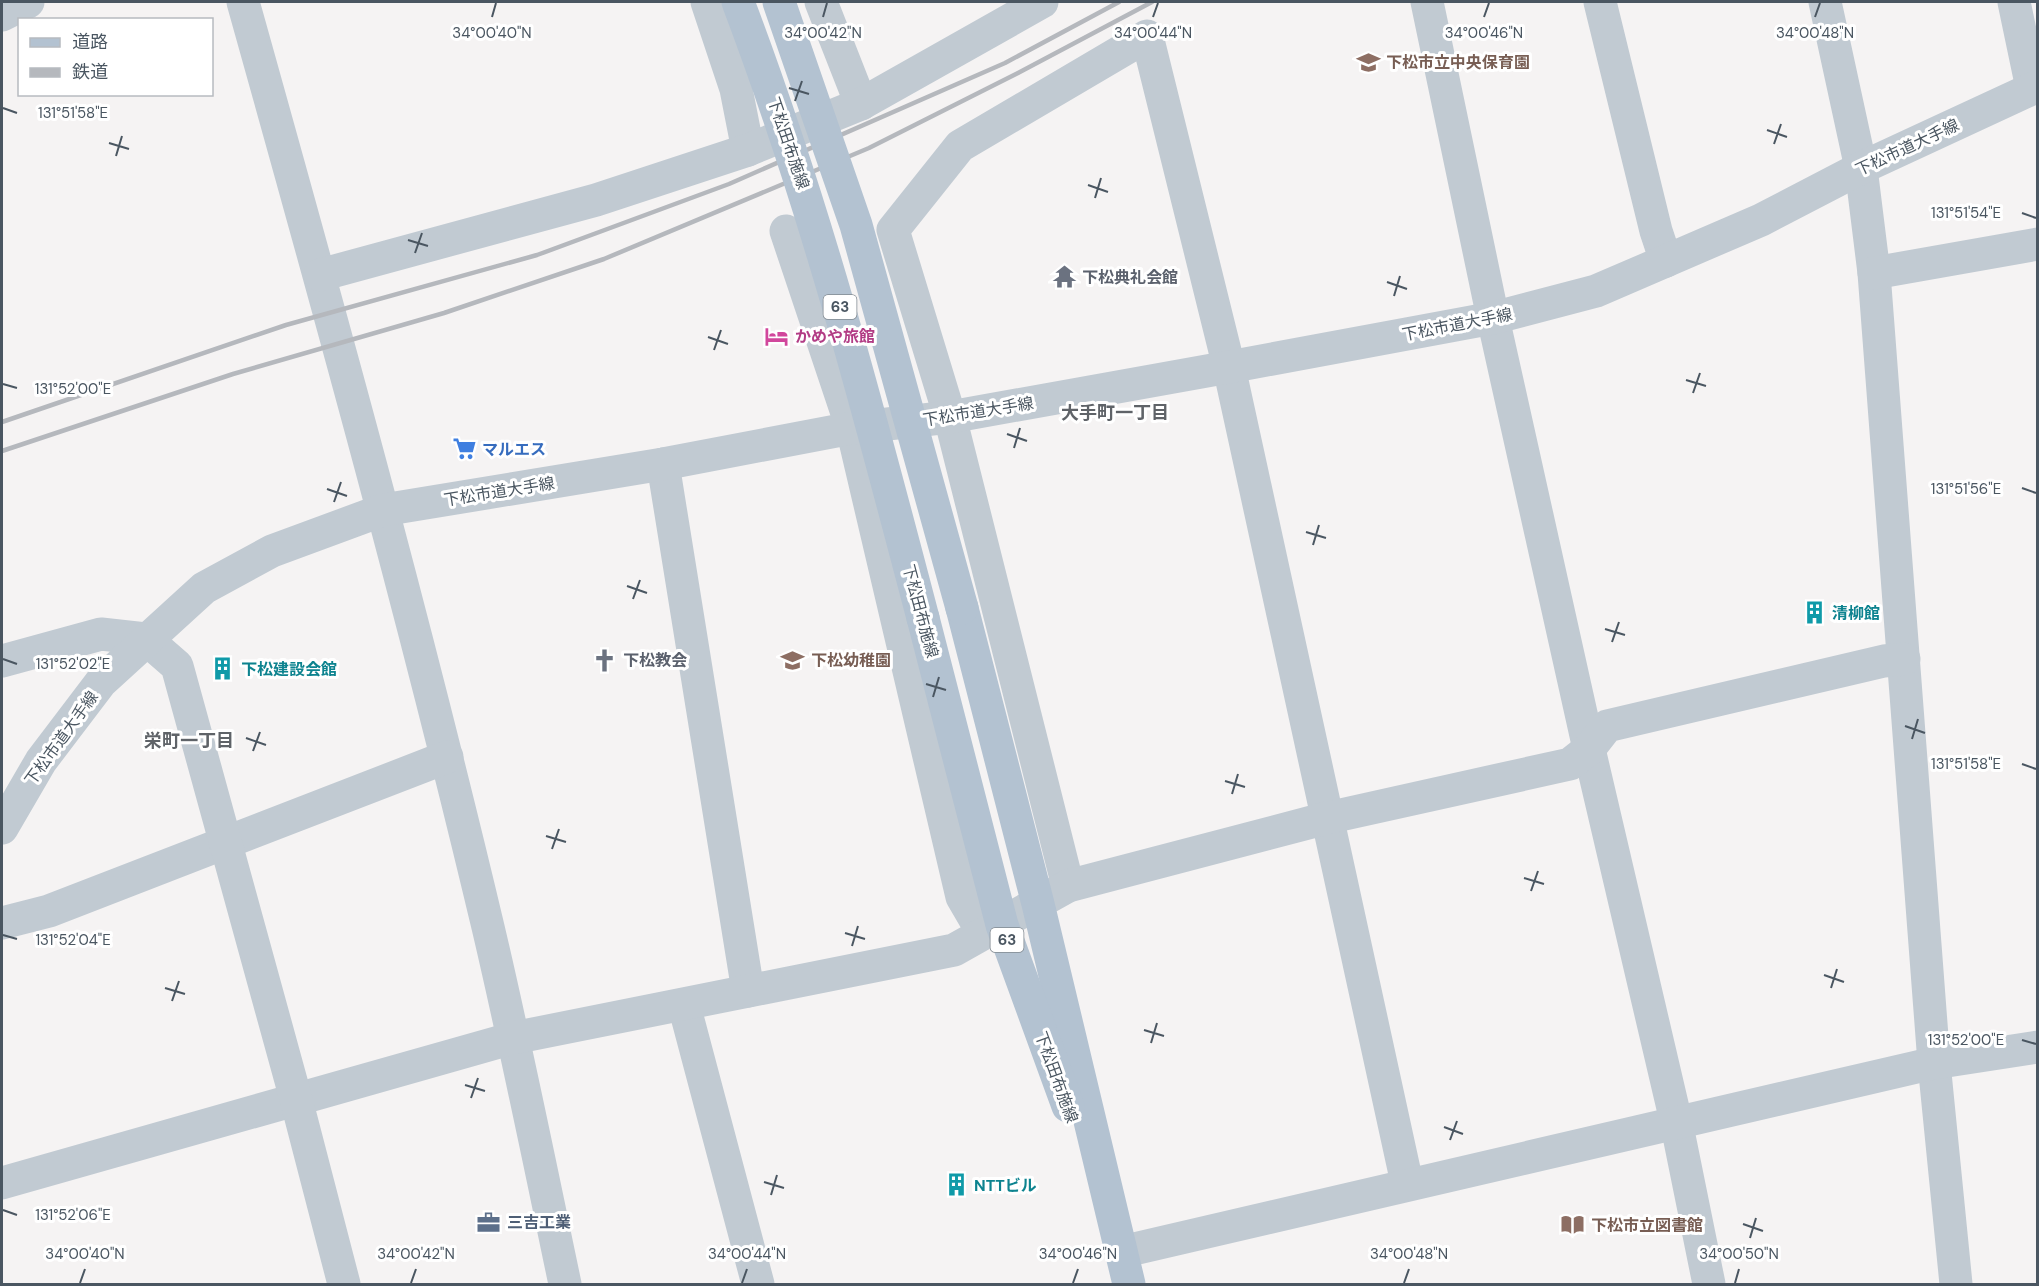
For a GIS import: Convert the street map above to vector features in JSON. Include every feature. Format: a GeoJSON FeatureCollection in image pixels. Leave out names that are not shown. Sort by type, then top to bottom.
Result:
{"type":"FeatureCollection","features":[{"type":"Feature","properties":{"kind":"main road","name":"下松田布施線"},"geometry":{"type":"LineString","coordinates":[[738,2],[779,111],[819,234],[856,363],[923,618],[992,929],[1121,1252]]}},
{"type":"Feature","properties":{"kind":"main road","name":"下松田布施線"},"geometry":{"type":"LineString","coordinates":[[779,2],[856,225],[962,608],[1038,904],[1129,1284]]}},
{"type":"Feature","properties":{"kind":"street"},"geometry":{"type":"LineString","coordinates":[[2,15],[28,2]]}},
{"type":"Feature","properties":{"kind":"street"},"geometry":{"type":"LineString","coordinates":[[243,2],[320,275],[447,757],[513,1038],[565,1284]]}},
{"type":"Feature","properties":{"kind":"street"},"geometry":{"type":"LineString","coordinates":[[707,2],[736,89],[748,150]]}},
{"type":"Feature","properties":{"kind":"street"},"geometry":{"type":"LineString","coordinates":[[821,2],[861,104]]}},
{"type":"Feature","properties":{"kind":"street"},"geometry":{"type":"LineString","coordinates":[[320,275],[596,200],[748,150],[861,104],[1042,2]]}},
{"type":"Feature","properties":{"kind":"street"},"geometry":{"type":"LineString","coordinates":[[1427,2],[1589,749],[1676,1121],[1709,1284]]}},
{"type":"Feature","properties":{"kind":"street"},"geometry":{"type":"LineString","coordinates":[[1600,2],[1656,231],[1666,261]]}},
{"type":"Feature","properties":{"kind":"street"},"geometry":{"type":"LineString","coordinates":[[1825,2],[1861,168],[1874,273],[1934,1063],[1956,1284]]}},
{"type":"Feature","properties":{"kind":"street"},"geometry":{"type":"LineString","coordinates":[[2014,2],[2035,87]]}},
{"type":"Feature","properties":{"kind":"street"},"geometry":{"type":"LineString","coordinates":[[1068,886],[950,417],[893,230],[960,146],[1147,36],[1228,367],[1407,1183]]}},
{"type":"Feature","properties":{"kind":"street","name":"下松市道大手線"},"geometry":{"type":"LineString","coordinates":[[2,828],[41,761],[101,682],[204,588],[272,551],[383,510],[663,464],[852,428],[950,417],[1494,318],[1596,291],[1761,220],[1861,168],[2035,87]]}},
{"type":"Feature","properties":{"kind":"street"},"geometry":{"type":"LineString","coordinates":[[786,231],[852,428],[962,897],[992,929]]}},
{"type":"Feature","properties":{"kind":"street"},"geometry":{"type":"LineString","coordinates":[[1874,273],[2037,244]]}},
{"type":"Feature","properties":{"kind":"street"},"geometry":{"type":"LineString","coordinates":[[663,464],[748,991]]}},
{"type":"Feature","properties":{"kind":"street"},"geometry":{"type":"LineString","coordinates":[[2,661],[101,633],[146,639],[177,666],[296,1099],[344,1284]]}},
{"type":"Feature","properties":{"kind":"street"},"geometry":{"type":"LineString","coordinates":[[2,1183],[513,1038],[954,950],[1068,886],[1328,818],[1570,764],[1589,749],[1607,726],[1884,661],[1904,659]]}},
{"type":"Feature","properties":{"kind":"street"},"geometry":{"type":"LineString","coordinates":[[2,923],[49,911],[447,757]]}},
{"type":"Feature","properties":{"kind":"street"},"geometry":{"type":"LineString","coordinates":[[684,1005],[758,1284]]}},
{"type":"Feature","properties":{"kind":"street"},"geometry":{"type":"LineString","coordinates":[[1121,1252],[1407,1183],[1934,1063],[2037,1047]]}},
{"type":"Feature","properties":{"kind":"railway"},"geometry":{"type":"LineString","coordinates":[[2,422],[286,325],[537,255],[729,184],[1005,63],[1119,2]]}},
{"type":"Feature","properties":{"kind":"railway"},"geometry":{"type":"LineString","coordinates":[[2,451],[233,374],[444,313],[604,259],[869,148],[1152,2]]}},
{"type":"Feature","properties":{"kind":"place","name":"下松市立中央保育園"},"geometry":{"type":"Point","coordinates":[1368,62]}},
{"type":"Feature","properties":{"kind":"place","name":"下松典礼会館"},"geometry":{"type":"Point","coordinates":[1064,277]}},
{"type":"Feature","properties":{"kind":"place","name":"かめや旅館"},"geometry":{"type":"Point","coordinates":[777,336]}},
{"type":"Feature","properties":{"kind":"place","name":"マルエス"},"geometry":{"type":"Point","coordinates":[464,449]}},
{"type":"Feature","properties":{"kind":"place","name":"清柳館"},"geometry":{"type":"Point","coordinates":[1814,613]}},
{"type":"Feature","properties":{"kind":"place","name":"下松教会"},"geometry":{"type":"Point","coordinates":[605,660]}},
{"type":"Feature","properties":{"kind":"place","name":"下松幼稚園"},"geometry":{"type":"Point","coordinates":[793,660]}},
{"type":"Feature","properties":{"kind":"place","name":"下松建設会館"},"geometry":{"type":"Point","coordinates":[223,669]}},
{"type":"Feature","properties":{"kind":"place","name":"NTTビル"},"geometry":{"type":"Point","coordinates":[956,1185]}},
{"type":"Feature","properties":{"kind":"place","name":"三吉工業"},"geometry":{"type":"Point","coordinates":[489,1222]}},
{"type":"Feature","properties":{"kind":"place","name":"下松市立図書館"},"geometry":{"type":"Point","coordinates":[1573,1225]}},
{"type":"Feature","properties":{"kind":"district","name":"大手町一丁目"},"geometry":{"type":"Point","coordinates":[1115,413]}},
{"type":"Feature","properties":{"kind":"district","name":"栄町一丁目"},"geometry":{"type":"Point","coordinates":[189,741]}}]}
